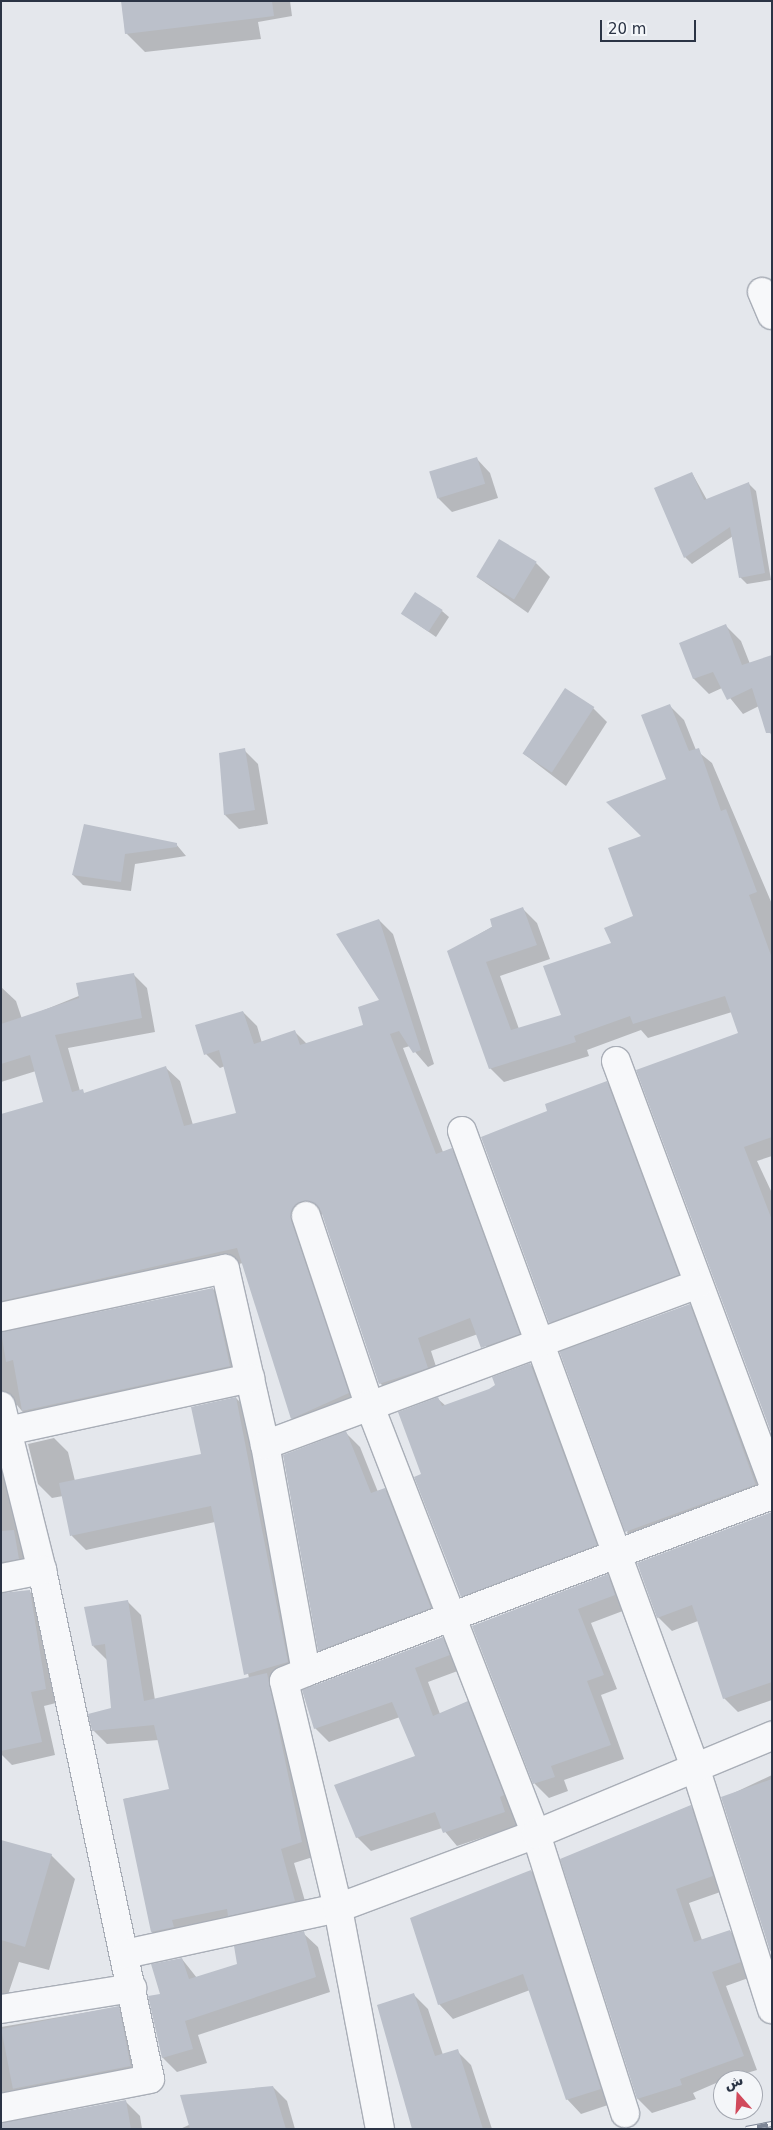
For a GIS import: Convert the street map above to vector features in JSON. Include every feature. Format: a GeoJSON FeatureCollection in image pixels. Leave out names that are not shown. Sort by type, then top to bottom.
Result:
{"type":"FeatureCollection","features":[{"type":"Feature","properties":{"kind":"street"},"geometry":{"type":"LineString","coordinates":[[616,1061],[772,1481]]}},
{"type":"Feature","properties":{"kind":"street"},"geometry":{"type":"LineString","coordinates":[[462,1131],[614,1556],[696,1770],[772,2009]]}},
{"type":"Feature","properties":{"kind":"street"},"geometry":{"type":"LineString","coordinates":[[306,1216],[370,1404],[449,1617],[536,1834],[624,2113]]}},
{"type":"Feature","properties":{"kind":"street"},"geometry":{"type":"LineString","coordinates":[[1,1317],[225,1269],[265,1445],[306,1672]]}},
{"type":"Feature","properties":{"kind":"street"},"geometry":{"type":"LineString","coordinates":[[265,1445],[370,1404],[537,1345],[698,1284]]}},
{"type":"Feature","properties":{"kind":"street"},"geometry":{"type":"LineString","coordinates":[[1,2108],[150,2079],[42,1570],[8,1464],[4,1418],[250,1378]]}},
{"type":"Feature","properties":{"kind":"street"},"geometry":{"type":"LineString","coordinates":[[380,2129],[338,1908],[284,1682],[449,1617],[772,1495]]}},
{"type":"Feature","properties":{"kind":"street"},"geometry":{"type":"LineString","coordinates":[[1,1578],[42,1570]]}},
{"type":"Feature","properties":{"kind":"street"},"geometry":{"type":"LineString","coordinates":[[125,1954],[338,1908],[536,1834],[770,1739]]}},
{"type":"Feature","properties":{"kind":"street"},"geometry":{"type":"LineString","coordinates":[[1,2009],[132,1988]]}},
{"type":"Feature","properties":{"kind":"building"},"geometry":{"type":"Polygon","coordinates":[[[121,1],[272,1],[274,16],[125,34],[121,1]]]}},
{"type":"Feature","properties":{"kind":"building"},"geometry":{"type":"Polygon","coordinates":[[[477,457],[485,484],[437,498],[429,472],[477,457]]]}},
{"type":"Feature","properties":{"kind":"building"},"geometry":{"type":"Polygon","coordinates":[[[692,472],[704,500],[749,482],[765,573],[739,578],[730,527],[684,558],[654,488],[692,472]]]}},
{"type":"Feature","properties":{"kind":"building"},"geometry":{"type":"Polygon","coordinates":[[[499,539],[537,562],[514,599],[476,577],[499,539]]]}},
{"type":"Feature","properties":{"kind":"building"},"geometry":{"type":"Polygon","coordinates":[[[415,592],[443,610],[429,632],[401,614],[415,592]]]}},
{"type":"Feature","properties":{"kind":"building"},"geometry":{"type":"Polygon","coordinates":[[[726,624],[742,665],[772,655],[772,733],[766,733],[752,688],[727,700],[713,672],[693,679],[679,643],[726,624]]]}},
{"type":"Feature","properties":{"kind":"building"},"geometry":{"type":"Polygon","coordinates":[[[565,688],[594,707],[552,772],[523,753],[565,688]]]}},
{"type":"Feature","properties":{"kind":"building"},"geometry":{"type":"Polygon","coordinates":[[[670,704],[689,751],[699,748],[721,811],[726,809],[757,892],[749,895],[772,958],[772,1137],[744,1147],[772,1220],[772,1435],[636,1070],[738,1033],[725,996],[633,1024],[630,1016],[574,1036],[576,1042],[489,1069],[447,951],[492,927],[490,919],[523,907],[537,945],[486,962],[511,1030],[561,1015],[543,966],[611,943],[604,928],[633,916],[608,848],[641,836],[606,802],[666,779],[641,715],[670,704]]]}},
{"type":"Feature","properties":{"kind":"building"},"geometry":{"type":"Polygon","coordinates":[[[245,748],[255,810],[224,815],[219,753],[245,748]]]}},
{"type":"Feature","properties":{"kind":"building"},"geometry":{"type":"Polygon","coordinates":[[[84,824],[177,843],[177,847],[125,854],[121,882],[72,875],[84,824]]]}},
{"type":"Feature","properties":{"kind":"building"},"geometry":{"type":"Polygon","coordinates":[[[379,919],[421,1050],[413,1053],[399,1031],[390,1034],[436,1154],[452,1148],[520,1334],[481,1348],[470,1318],[418,1338],[428,1368],[379,1384],[321,1211],[309,1201],[295,1205],[291,1220],[349,1393],[291,1419],[237,1248],[1,1301],[1,1114],[43,1102],[30,1055],[1,1064],[1,1024],[79,998],[76,983],[134,973],[142,1018],[55,1035],[72,1092],[83,1089],[84,1093],[166,1066],[184,1126],[236,1113],[219,1050],[204,1055],[195,1025],[243,1011],[254,1044],[295,1030],[300,1045],[363,1025],[358,1007],[379,1000],[336,934],[379,919]]]}},
{"type":"Feature","properties":{"kind":"building"},"geometry":{"type":"Polygon","coordinates":[[[607,1081],[679,1275],[549,1323],[481,1137],[547,1111],[545,1104],[607,1081]]]}},
{"type":"Feature","properties":{"kind":"building"},"geometry":{"type":"Polygon","coordinates":[[[213,1288],[230,1366],[22,1411],[13,1360],[6,1362],[1,1332],[213,1288]]]}},
{"type":"Feature","properties":{"kind":"building"},"geometry":{"type":"Polygon","coordinates":[[[690,1304],[756,1484],[625,1532],[559,1352],[690,1304]]]}},
{"type":"Feature","properties":{"kind":"building"},"geometry":{"type":"Polygon","coordinates":[[[530,1363],[597,1545],[461,1597],[414,1477],[421,1474],[398,1412],[438,1397],[442,1406],[489,1389],[495,1385],[492,1377],[530,1363]]]}},
{"type":"Feature","properties":{"kind":"building"},"geometry":{"type":"Polygon","coordinates":[[[236,1397],[288,1662],[244,1675],[211,1506],[70,1536],[59,1483],[201,1454],[191,1407],[236,1397]]]}},
{"type":"Feature","properties":{"kind":"building"},"geometry":{"type":"Polygon","coordinates":[[[346,1431],[371,1493],[385,1488],[431,1608],[318,1651],[283,1455],[346,1431]]]}},
{"type":"Feature","properties":{"kind":"building"},"geometry":{"type":"Polygon","coordinates":[[[772,1512],[772,1682],[723,1699],[692,1605],[657,1618],[637,1563],[772,1512]]]}},
{"type":"Feature","properties":{"kind":"building"},"geometry":{"type":"Polygon","coordinates":[[[14,1530],[19,1559],[1,1562],[1,1531],[14,1530]]]}},
{"type":"Feature","properties":{"kind":"building"},"geometry":{"type":"Polygon","coordinates":[[[608,1574],[615,1595],[578,1609],[604,1675],[587,1681],[611,1745],[551,1766],[555,1777],[533,1784],[472,1626],[608,1574]]]}},
{"type":"Feature","properties":{"kind":"building"},"geometry":{"type":"Polygon","coordinates":[[[30,1590],[46,1689],[31,1692],[42,1742],[1,1751],[1,1593],[30,1590]]]}},
{"type":"Feature","properties":{"kind":"building"},"geometry":{"type":"Polygon","coordinates":[[[128,1600],[144,1701],[267,1673],[302,1842],[281,1849],[295,1901],[228,1916],[227,1909],[172,1920],[174,1927],[151,1932],[123,1799],[169,1789],[154,1725],[92,1731],[88,1714],[111,1708],[105,1644],[92,1646],[84,1607],[128,1600]]]}},
{"type":"Feature","properties":{"kind":"building"},"geometry":{"type":"Polygon","coordinates":[[[443,1637],[450,1655],[415,1668],[433,1716],[468,1701],[504,1795],[500,1797],[505,1812],[443,1833],[435,1812],[356,1838],[334,1785],[415,1756],[392,1702],[314,1729],[302,1690],[443,1637]]]}},
{"type":"Feature","properties":{"kind":"building"},"geometry":{"type":"Polygon","coordinates":[[[772,1779],[772,1950],[770,1951],[721,1797],[772,1779]]]}},
{"type":"Feature","properties":{"kind":"building"},"geometry":{"type":"Polygon","coordinates":[[[691,1805],[713,1876],[676,1889],[694,1942],[730,1930],[741,1962],[712,1972],[744,2056],[680,2079],[682,2085],[637,2099],[560,1859],[691,1805]]]}},
{"type":"Feature","properties":{"kind":"building"},"geometry":{"type":"Polygon","coordinates":[[[1,1840],[52,1854],[25,1947],[1,1940],[1,1840]]]}},
{"type":"Feature","properties":{"kind":"building"},"geometry":{"type":"Polygon","coordinates":[[[531,1870],[601,2089],[566,2100],[523,1974],[438,2005],[410,1918],[531,1870]]]}},
{"type":"Feature","properties":{"kind":"building"},"geometry":{"type":"Polygon","coordinates":[[[304,1931],[316,1977],[185,2021],[193,2049],[162,2058],[148,1996],[160,1994],[151,1964],[182,1958],[189,1979],[237,1964],[234,1946],[304,1931]]]}},
{"type":"Feature","properties":{"kind":"building"},"geometry":{"type":"Polygon","coordinates":[[[414,1993],[435,2056],[458,2049],[483,2129],[412,2129],[377,2005],[414,1993]]]}},
{"type":"Feature","properties":{"kind":"building"},"geometry":{"type":"Polygon","coordinates":[[[119,2006],[131,2066],[13,2089],[1,2029],[119,2006]]]}},
{"type":"Feature","properties":{"kind":"building"},"geometry":{"type":"Polygon","coordinates":[[[273,2086],[286,2129],[190,2129],[180,2095],[273,2086]]]}},
{"type":"Feature","properties":{"kind":"building"},"geometry":{"type":"Polygon","coordinates":[[[126,2100],[131,2129],[1,2129],[1,2123],[126,2100]]]}},
{"type":"Feature","properties":{"kind":"railway"},"geometry":{"type":"LineString","coordinates":[[746,2129],[772,2124]]}}]}
